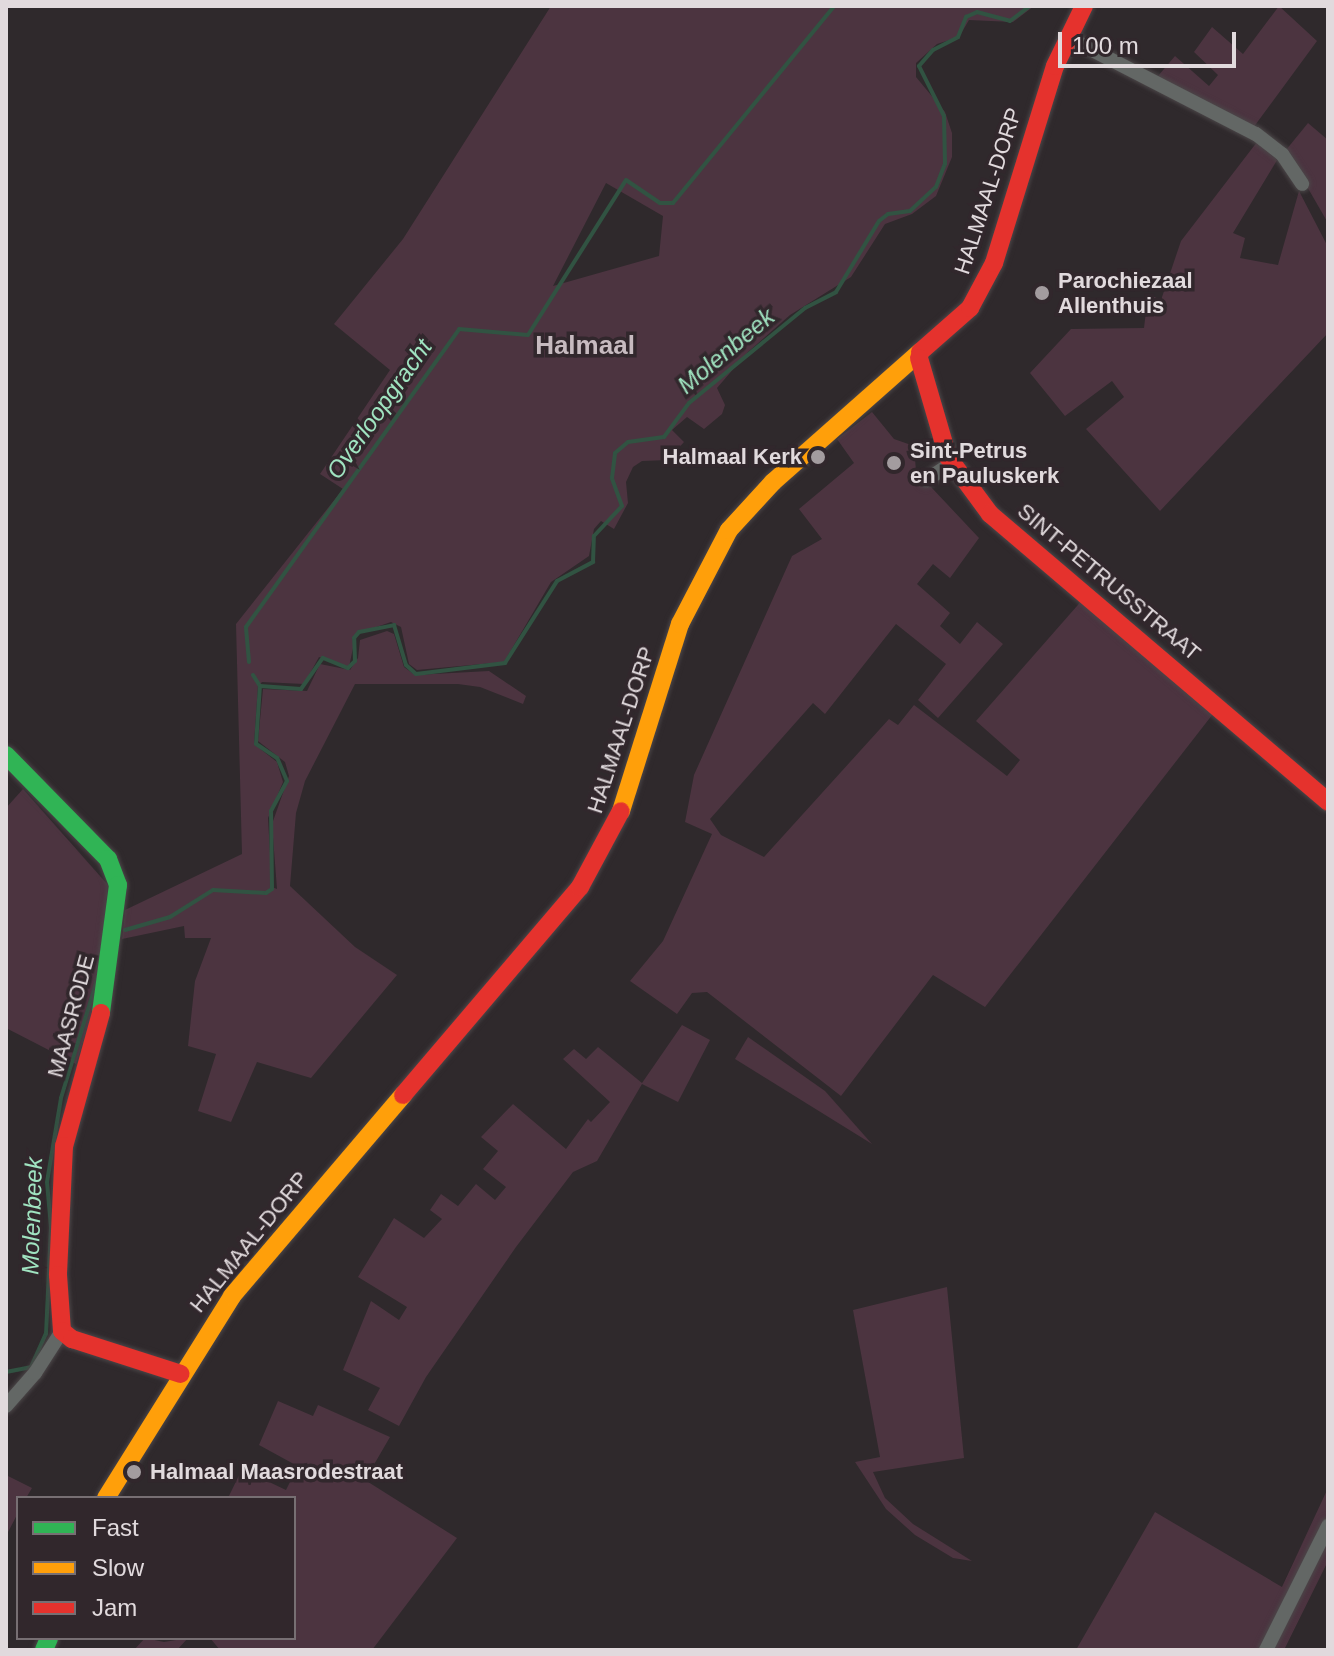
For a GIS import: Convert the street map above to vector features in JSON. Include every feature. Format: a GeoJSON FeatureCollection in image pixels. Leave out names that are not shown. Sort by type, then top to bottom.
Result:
{"type":"FeatureCollection","features":[{"type":"Feature","properties":{"kind":"street","name":"HALMAAL-DORP"},"geometry":{"type":"LineString","coordinates":[[107,1496],[181,1374],[242,1284],[580,887],[616,826],[680,624],[729,530],[773,482],[960,321],[986,281],[1067,37],[1084,6]]}},
{"type":"Feature","properties":{"kind":"street"},"geometry":{"type":"LineString","coordinates":[[1067,37],[1256,134],[1282,154],[1302,184]]}},
{"type":"Feature","properties":{"kind":"street","name":"SINT-PETRUSSTRAAT"},"geometry":{"type":"LineString","coordinates":[[919,358],[931,386],[951,464],[1019,542],[1091,597],[1328,802]]}},
{"type":"Feature","properties":{"kind":"street"},"geometry":{"type":"LineString","coordinates":[[926,480],[951,464]]}},
{"type":"Feature","properties":{"kind":"street","name":"MAASRODE"},"geometry":{"type":"LineString","coordinates":[[6,755],[108,859],[118,885],[107,992],[64,1146],[58,1275],[62,1331]]}},
{"type":"Feature","properties":{"kind":"street"},"geometry":{"type":"LineString","coordinates":[[6,1406],[35,1373],[62,1331],[72,1339],[181,1374]]}},
{"type":"Feature","properties":{"kind":"street"},"geometry":{"type":"LineString","coordinates":[[1266,1650],[1328,1526]]}},
{"type":"Feature","properties":{"kind":"shaded area"},"geometry":{"type":"Polygon","coordinates":[[[551,6],[1034,6],[1013,22],[969,20],[959,37],[937,44],[916,63],[916,77],[945,112],[952,133],[952,157],[936,196],[912,214],[885,224],[851,277],[790,315],[748,352],[717,388],[725,405],[722,414],[704,429],[687,417],[672,430],[684,442],[668,460],[642,461],[633,467],[626,482],[628,503],[614,529],[601,521],[594,529],[589,556],[551,582],[504,662],[417,670],[409,664],[401,627],[391,622],[356,634],[349,667],[319,657],[304,684],[262,682],[258,686],[254,744],[277,762],[283,782],[268,818],[272,887],[277,889],[272,824],[289,776],[285,762],[258,741],[263,689],[307,691],[320,664],[350,670],[358,658],[360,640],[387,631],[394,634],[404,667],[415,675],[489,671],[526,696],[523,704],[480,687],[458,684],[355,684],[305,781],[296,813],[290,886],[355,947],[397,975],[311,1078],[257,1062],[231,1122],[198,1111],[216,1054],[188,1046],[195,981],[211,938],[185,938],[184,926],[122,939],[125,910],[242,854],[236,624],[343,489],[320,474],[390,370],[334,324],[403,239],[551,6]],[[606,183],[553,286],[659,256],[663,216],[606,183]]]}},
{"type":"Feature","properties":{"kind":"shaded area"},"geometry":{"type":"Polygon","coordinates":[[[1279,6],[1317,41],[1253,128],[1158,76],[1175,56],[1209,86],[1218,75],[1194,52],[1212,27],[1243,54],[1279,6]]]}},
{"type":"Feature","properties":{"kind":"shaded area"},"geometry":{"type":"Polygon","coordinates":[[[1308,123],[1328,140],[1328,223],[1286,150],[1308,123]]]}},
{"type":"Feature","properties":{"kind":"shaded area"},"geometry":{"type":"Polygon","coordinates":[[[1257,142],[1279,157],[1233,233],[1245,238],[1240,258],[1278,265],[1299,191],[1328,247],[1328,333],[1160,511],[1086,429],[1124,397],[1112,381],[1065,416],[1030,373],[1071,329],[1144,328],[1148,294],[1161,300],[1181,241],[1257,142]]]}},
{"type":"Feature","properties":{"kind":"shaded area"},"geometry":{"type":"Polygon","coordinates":[[[872,412],[894,439],[914,446],[916,471],[979,538],[950,578],[933,564],[917,584],[950,613],[940,626],[960,644],[977,622],[1003,644],[938,718],[918,700],[946,664],[896,624],[825,714],[813,703],[710,819],[721,835],[764,857],[889,719],[898,725],[914,705],[1007,776],[1020,760],[976,721],[1084,598],[1216,710],[985,1007],[933,975],[841,1096],[707,992],[692,993],[677,1014],[630,981],[663,941],[712,834],[685,822],[694,775],[792,556],[822,539],[799,509],[854,463],[837,439],[872,412]]]}},
{"type":"Feature","properties":{"kind":"shaded area"},"geometry":{"type":"Polygon","coordinates":[[[23,789],[108,885],[96,1001],[76,1064],[6,1028],[6,808],[23,789]]]}},
{"type":"Feature","properties":{"kind":"shaded area"},"geometry":{"type":"Polygon","coordinates":[[[682,1025],[710,1040],[678,1102],[642,1084],[597,1161],[573,1172],[516,1247],[426,1377],[399,1426],[368,1410],[380,1388],[343,1370],[371,1301],[399,1320],[407,1307],[358,1277],[394,1218],[424,1238],[442,1219],[430,1210],[441,1194],[458,1206],[476,1184],[495,1200],[506,1187],[483,1169],[498,1151],[481,1137],[513,1104],[566,1149],[588,1119],[591,1122],[610,1102],[563,1059],[574,1049],[586,1059],[598,1047],[642,1083],[682,1025]]]}},
{"type":"Feature","properties":{"kind":"shaded area"},"geometry":{"type":"Polygon","coordinates":[[[748,1037],[825,1091],[872,1144],[735,1059],[748,1037]]]}},
{"type":"Feature","properties":{"kind":"shaded area"},"geometry":{"type":"Polygon","coordinates":[[[947,1287],[964,1458],[873,1472],[885,1498],[913,1524],[972,1561],[953,1558],[915,1535],[886,1509],[855,1462],[880,1457],[853,1310],[947,1287]]]}},
{"type":"Feature","properties":{"kind":"shaded area"},"geometry":{"type":"Polygon","coordinates":[[[278,1401],[313,1416],[318,1405],[390,1437],[365,1480],[457,1538],[372,1650],[220,1650],[212,1640],[296,1640],[296,1496],[229,1496],[242,1469],[286,1490],[294,1474],[308,1480],[312,1474],[259,1445],[278,1401]]]}},
{"type":"Feature","properties":{"kind":"shaded area"},"geometry":{"type":"Polygon","coordinates":[[[6,1475],[32,1488],[27,1496],[16,1496],[16,1517],[6,1536],[6,1475]]]}},
{"type":"Feature","properties":{"kind":"shaded area"},"geometry":{"type":"Polygon","coordinates":[[[1328,1488],[1328,1515],[1292,1593],[1328,1536],[1328,1561],[1284,1650],[1076,1650],[1155,1512],[1282,1587],[1328,1488]]]}},
{"type":"Feature","properties":{"kind":"shaded area"},"geometry":{"type":"Polygon","coordinates":[[[143,1640],[186,1640],[177,1650],[134,1650],[143,1640]]]}},
{"type":"Feature","properties":{"kind":"waterway","name":"Overloopgracht"},"geometry":{"type":"LineString","coordinates":[[249,662],[246,627],[459,329],[528,335],[626,180],[660,203],[673,203],[834,6]]}},
{"type":"Feature","properties":{"kind":"waterway","name":"Molenbeek"},"geometry":{"type":"LineString","coordinates":[[125,930],[170,917],[213,890],[266,893],[272,889],[271,811],[287,781],[277,758],[256,744],[260,686],[301,689],[323,658],[348,668],[355,661],[354,638],[359,632],[394,625],[406,665],[416,674],[505,663],[557,581],[593,562],[594,536],[622,506],[612,478],[615,453],[628,442],[664,437],[689,403],[805,308],[836,292],[879,221],[888,214],[910,211],[936,187],[945,164],[944,116],[919,66],[933,50],[958,37],[966,17],[977,12],[1010,21],[1030,6]]}},
{"type":"Feature","properties":{"kind":"waterway","name":"Overloopgracht"},"geometry":{"type":"LineString","coordinates":[[253,675],[260,686]]}},
{"type":"Feature","properties":{"kind":"waterway","name":"Molenbeek"},"geometry":{"type":"LineString","coordinates":[[6,1372],[31,1367],[46,1334],[51,1227],[47,1182],[61,1098],[101,967]]}},
{"type":"Feature","properties":{"kind":"traffic: fast"},"geometry":{"type":"LineString","coordinates":[[6,755],[108,859],[118,885],[101,1013]]}},
{"type":"Feature","properties":{"kind":"traffic: fast"},"geometry":{"type":"LineString","coordinates":[[44,1650],[48,1640]]}},
{"type":"Feature","properties":{"kind":"traffic: slow"},"geometry":{"type":"LineString","coordinates":[[621,811],[680,624],[729,530],[773,482],[920,352]]}},
{"type":"Feature","properties":{"kind":"traffic: slow"},"geometry":{"type":"LineString","coordinates":[[107,1496],[232,1296],[403,1095]]}},
{"type":"Feature","properties":{"kind":"traffic: jam"},"geometry":{"type":"LineString","coordinates":[[920,352],[970,308],[994,263],[1055,66],[1084,6]]}},
{"type":"Feature","properties":{"kind":"traffic: jam"},"geometry":{"type":"LineString","coordinates":[[919,358],[948,457],[990,514],[1328,802]]}},
{"type":"Feature","properties":{"kind":"traffic: jam"},"geometry":{"type":"LineString","coordinates":[[403,1095],[580,887],[621,811]]}},
{"type":"Feature","properties":{"kind":"traffic: jam"},"geometry":{"type":"LineString","coordinates":[[101,1013],[64,1146],[58,1275],[62,1331],[72,1339],[181,1374]]}},
{"type":"Feature","properties":{"kind":"place","name":"Parochiezaal Allenthuis"},"geometry":{"type":"Point","coordinates":[1042,293]}},
{"type":"Feature","properties":{"kind":"place","name":"Halmaal Kerk"},"geometry":{"type":"Point","coordinates":[818,457]}},
{"type":"Feature","properties":{"kind":"place","name":"Sint-Petrus en Pauluskerk"},"geometry":{"type":"Point","coordinates":[894,463]}},
{"type":"Feature","properties":{"kind":"place","name":"Halmaal Maasrodestraat"},"geometry":{"type":"Point","coordinates":[134,1472]}},
{"type":"Feature","properties":{"kind":"district","name":"Halmaal"},"geometry":{"type":"Point","coordinates":[585,346]}}]}
